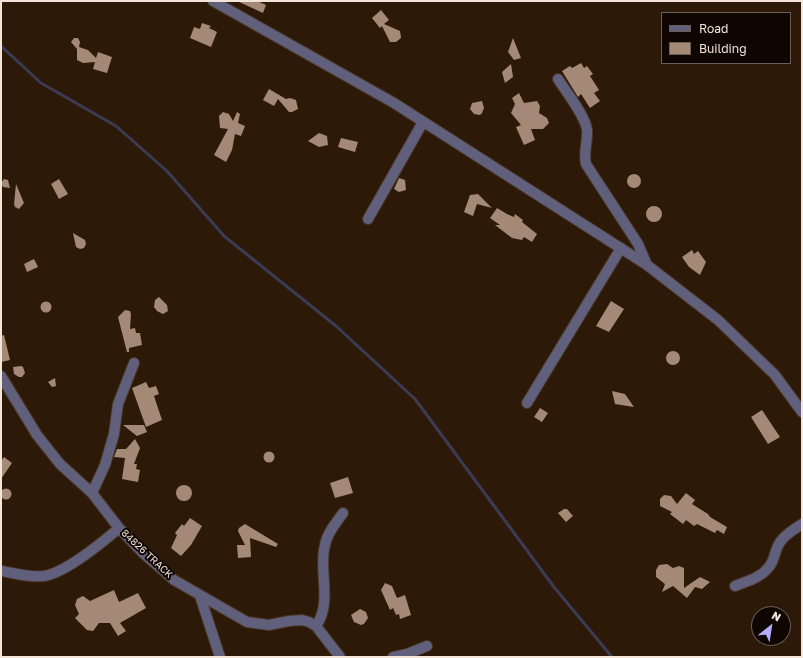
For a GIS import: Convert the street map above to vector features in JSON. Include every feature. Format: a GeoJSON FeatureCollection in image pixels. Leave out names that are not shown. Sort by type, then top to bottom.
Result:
{"type":"FeatureCollection","features":[{"type":"Feature","properties":{"kind":"street"},"geometry":{"type":"LineString","coordinates":[[213,1],[394,103],[647,266],[718,320],[775,375],[802,412]]}},
{"type":"Feature","properties":{"kind":"street"},"geometry":{"type":"LineString","coordinates":[[558,79],[584,121],[587,131],[584,156],[586,164],[638,244],[647,266]]}},
{"type":"Feature","properties":{"kind":"street"},"geometry":{"type":"LineString","coordinates":[[368,219],[423,122]]}},
{"type":"Feature","properties":{"kind":"street"},"geometry":{"type":"LineString","coordinates":[[527,403],[621,248]]}},
{"type":"Feature","properties":{"kind":"street"},"geometry":{"type":"LineString","coordinates":[[92,493],[105,465],[114,434],[118,404],[134,363]]}},
{"type":"Feature","properties":{"kind":"street","name":"84826 TRACK"},"geometry":{"type":"LineString","coordinates":[[1,376],[37,435],[60,464],[92,493],[119,528],[144,554],[174,580],[248,622],[269,625],[302,620],[316,626]]}},
{"type":"Feature","properties":{"kind":"street"},"geometry":{"type":"LineString","coordinates":[[340,657],[316,626],[322,617],[324,605],[324,546],[343,513]]}},
{"type":"Feature","properties":{"kind":"street"},"geometry":{"type":"LineString","coordinates":[[735,586],[756,578],[763,573],[773,561],[777,548],[782,539],[802,524]]}},
{"type":"Feature","properties":{"kind":"street"},"geometry":{"type":"LineString","coordinates":[[1,570],[25,576],[44,576],[55,573],[72,564],[119,528]]}},
{"type":"Feature","properties":{"kind":"street"},"geometry":{"type":"LineString","coordinates":[[200,596],[220,657]]}},
{"type":"Feature","properties":{"kind":"street"},"geometry":{"type":"LineString","coordinates":[[393,657],[407,654],[427,646]]}},
{"type":"Feature","properties":{"kind":"building"},"geometry":{"type":"Polygon","coordinates":[[[237,1],[257,1],[266,5],[263,13],[237,1]]]}},
{"type":"Feature","properties":{"kind":"building"},"geometry":{"type":"Polygon","coordinates":[[[381,10],[389,20],[384,24],[400,31],[401,38],[396,42],[390,42],[382,26],[380,28],[372,18],[381,10]]]}},
{"type":"Feature","properties":{"kind":"building"},"geometry":{"type":"Polygon","coordinates":[[[202,23],[211,26],[209,28],[217,32],[211,47],[190,38],[194,27],[200,29],[202,23]]]}},
{"type":"Feature","properties":{"kind":"building"},"geometry":{"type":"Polygon","coordinates":[[[74,38],[78,38],[80,42],[79,47],[88,50],[96,58],[98,52],[112,57],[107,73],[93,69],[95,62],[83,63],[77,60],[77,49],[71,42],[74,38]]]}},
{"type":"Feature","properties":{"kind":"building"},"geometry":{"type":"Polygon","coordinates":[[[513,38],[521,58],[514,60],[508,52],[513,38]]]}},
{"type":"Feature","properties":{"kind":"building"},"geometry":{"type":"Polygon","coordinates":[[[581,63],[584,68],[587,66],[593,74],[590,76],[599,90],[594,93],[600,101],[590,108],[581,94],[578,97],[562,71],[570,66],[572,68],[581,63]]]}},
{"type":"Feature","properties":{"kind":"building"},"geometry":{"type":"Polygon","coordinates":[[[511,64],[513,77],[505,83],[502,72],[511,64]]]}},
{"type":"Feature","properties":{"kind":"building"},"geometry":{"type":"Polygon","coordinates":[[[269,89],[286,99],[290,98],[296,100],[298,109],[289,112],[278,99],[274,106],[263,100],[269,89]]]}},
{"type":"Feature","properties":{"kind":"building"},"geometry":{"type":"Polygon","coordinates":[[[519,93],[524,103],[537,101],[540,106],[539,113],[547,118],[549,123],[543,129],[531,129],[535,140],[524,145],[516,127],[521,125],[511,113],[515,104],[512,98],[519,93]]]}},
{"type":"Feature","properties":{"kind":"building"},"geometry":{"type":"Polygon","coordinates":[[[482,101],[484,108],[482,113],[480,115],[474,114],[470,109],[472,103],[482,101]]]}},
{"type":"Feature","properties":{"kind":"building"},"geometry":{"type":"Polygon","coordinates":[[[223,112],[229,114],[233,121],[237,112],[240,114],[238,123],[245,126],[241,136],[235,134],[232,150],[226,162],[214,155],[228,129],[220,128],[219,116],[223,112]]]}},
{"type":"Feature","properties":{"kind":"building"},"geometry":{"type":"Polygon","coordinates":[[[319,133],[327,136],[328,145],[319,147],[308,141],[319,133]]]}},
{"type":"Feature","properties":{"kind":"building"},"geometry":{"type":"Polygon","coordinates":[[[341,138],[358,142],[355,152],[338,147],[341,138]]]}},
{"type":"Feature","properties":{"kind":"building"},"geometry":{"type":"Polygon","coordinates":[[[631,174],[637,174],[641,178],[641,184],[637,188],[631,188],[627,184],[627,178],[631,174]]]}},
{"type":"Feature","properties":{"kind":"building"},"geometry":{"type":"Polygon","coordinates":[[[399,178],[405,180],[406,190],[399,192],[394,189],[399,178]]]}},
{"type":"Feature","properties":{"kind":"building"},"geometry":{"type":"Polygon","coordinates":[[[4,179],[8,180],[10,188],[3,187],[1,183],[4,179]]]}},
{"type":"Feature","properties":{"kind":"building"},"geometry":{"type":"Polygon","coordinates":[[[59,179],[68,194],[59,199],[51,184],[59,179]]]}},
{"type":"Feature","properties":{"kind":"building"},"geometry":{"type":"Polygon","coordinates":[[[16,184],[24,203],[19,209],[15,207],[14,204],[16,184]]]}},
{"type":"Feature","properties":{"kind":"building"},"geometry":{"type":"Polygon","coordinates":[[[478,194],[492,208],[477,204],[473,216],[464,212],[470,195],[478,194]]]}},
{"type":"Feature","properties":{"kind":"building"},"geometry":{"type":"Polygon","coordinates":[[[654,206],[660,208],[662,214],[660,220],[654,222],[648,220],[646,214],[648,208],[654,206]]]}},
{"type":"Feature","properties":{"kind":"building"},"geometry":{"type":"Polygon","coordinates":[[[497,208],[514,217],[515,214],[523,220],[522,222],[537,234],[532,242],[524,237],[522,240],[512,238],[495,225],[500,225],[490,218],[497,208]]]}},
{"type":"Feature","properties":{"kind":"building"},"geometry":{"type":"Polygon","coordinates":[[[73,233],[85,240],[86,244],[84,248],[80,249],[76,247],[73,233]]]}},
{"type":"Feature","properties":{"kind":"building"},"geometry":{"type":"Polygon","coordinates":[[[692,250],[694,254],[698,251],[706,262],[700,275],[689,267],[682,257],[692,250]]]}},
{"type":"Feature","properties":{"kind":"building"},"geometry":{"type":"Polygon","coordinates":[[[34,259],[38,267],[27,272],[24,264],[34,259]]]}},
{"type":"Feature","properties":{"kind":"building"},"geometry":{"type":"Polygon","coordinates":[[[159,297],[167,305],[168,311],[163,314],[157,311],[154,307],[155,300],[159,297]]]}},
{"type":"Feature","properties":{"kind":"building"},"geometry":{"type":"Polygon","coordinates":[[[611,301],[624,309],[609,332],[596,326],[611,301]]]}},
{"type":"Feature","properties":{"kind":"building"},"geometry":{"type":"Polygon","coordinates":[[[44,302],[48,302],[50,303],[50,311],[44,312],[41,309],[41,305],[44,302]]]}},
{"type":"Feature","properties":{"kind":"building"},"geometry":{"type":"Polygon","coordinates":[[[125,310],[130,311],[130,329],[135,328],[136,333],[140,333],[142,345],[129,348],[129,352],[127,352],[118,317],[125,310]]]}},
{"type":"Feature","properties":{"kind":"building"},"geometry":{"type":"Polygon","coordinates":[[[4,335],[10,360],[1,362],[1,336],[4,335]]]}},
{"type":"Feature","properties":{"kind":"building"},"geometry":{"type":"Polygon","coordinates":[[[673,351],[678,353],[680,358],[678,363],[673,365],[668,363],[666,358],[668,353],[673,351]]]}},
{"type":"Feature","properties":{"kind":"building"},"geometry":{"type":"Polygon","coordinates":[[[13,367],[23,367],[25,373],[22,377],[19,377],[14,374],[13,367]]]}},
{"type":"Feature","properties":{"kind":"building"},"geometry":{"type":"Polygon","coordinates":[[[55,378],[56,386],[52,387],[48,382],[55,378]]]}},
{"type":"Feature","properties":{"kind":"building"},"geometry":{"type":"Polygon","coordinates":[[[146,382],[149,388],[156,386],[159,394],[154,396],[162,420],[146,427],[132,388],[146,382]]]}},
{"type":"Feature","properties":{"kind":"building"},"geometry":{"type":"Polygon","coordinates":[[[612,391],[625,394],[634,407],[615,404],[612,391]]]}},
{"type":"Feature","properties":{"kind":"building"},"geometry":{"type":"Polygon","coordinates":[[[540,408],[548,413],[542,422],[534,417],[540,408]]]}},
{"type":"Feature","properties":{"kind":"building"},"geometry":{"type":"Polygon","coordinates":[[[762,410],[780,437],[768,444],[751,417],[762,410]]]}},
{"type":"Feature","properties":{"kind":"building"},"geometry":{"type":"Polygon","coordinates":[[[123,425],[144,425],[147,432],[137,436],[123,425]]]}},
{"type":"Feature","properties":{"kind":"building"},"geometry":{"type":"Polygon","coordinates":[[[135,439],[140,448],[134,464],[137,464],[136,469],[140,470],[138,482],[122,479],[125,458],[114,457],[117,449],[126,449],[135,439]]]}},
{"type":"Feature","properties":{"kind":"building"},"geometry":{"type":"Polygon","coordinates":[[[269,451],[273,453],[275,457],[273,461],[269,463],[265,461],[263,457],[265,453],[269,451]]]}},
{"type":"Feature","properties":{"kind":"building"},"geometry":{"type":"Polygon","coordinates":[[[4,457],[12,463],[1,479],[1,461],[4,457]]]}},
{"type":"Feature","properties":{"kind":"building"},"geometry":{"type":"Polygon","coordinates":[[[348,477],[353,493],[335,498],[330,483],[348,477]]]}},
{"type":"Feature","properties":{"kind":"building"},"geometry":{"type":"Polygon","coordinates":[[[181,485],[187,485],[192,490],[190,499],[187,501],[181,501],[176,496],[176,490],[181,485]]]}},
{"type":"Feature","properties":{"kind":"building"},"geometry":{"type":"Polygon","coordinates":[[[4,489],[8,489],[10,490],[10,498],[4,499],[1,496],[1,492],[4,489]]]}},
{"type":"Feature","properties":{"kind":"building"},"geometry":{"type":"Polygon","coordinates":[[[686,493],[695,500],[692,504],[727,527],[724,534],[717,530],[715,533],[697,524],[694,526],[686,520],[683,524],[670,514],[672,512],[660,506],[660,499],[664,495],[671,496],[677,504],[686,493]]]}},
{"type":"Feature","properties":{"kind":"building"},"geometry":{"type":"Polygon","coordinates":[[[564,509],[567,509],[573,516],[566,522],[558,513],[564,509]]]}},
{"type":"Feature","properties":{"kind":"building"},"geometry":{"type":"Polygon","coordinates":[[[190,518],[202,526],[191,545],[181,556],[171,548],[177,535],[175,533],[182,524],[184,526],[190,518]]]}},
{"type":"Feature","properties":{"kind":"building"},"geometry":{"type":"Polygon","coordinates":[[[245,524],[278,544],[276,547],[250,538],[251,557],[238,558],[237,545],[245,545],[238,531],[239,528],[245,524]]]}},
{"type":"Feature","properties":{"kind":"building"},"geometry":{"type":"Polygon","coordinates":[[[667,564],[673,568],[679,566],[684,568],[684,588],[700,577],[710,582],[702,589],[695,587],[687,598],[673,586],[662,592],[665,584],[656,577],[656,570],[659,565],[667,564]]]}},
{"type":"Feature","properties":{"kind":"building"},"geometry":{"type":"Polygon","coordinates":[[[385,583],[392,586],[397,598],[405,595],[411,615],[400,619],[399,614],[396,615],[393,608],[390,610],[381,590],[385,583]]]}},
{"type":"Feature","properties":{"kind":"building"},"geometry":{"type":"Polygon","coordinates":[[[114,590],[119,602],[138,593],[146,608],[120,623],[126,631],[118,636],[110,623],[99,623],[93,631],[87,630],[75,618],[79,614],[75,605],[77,599],[83,596],[90,601],[114,590]]]}},
{"type":"Feature","properties":{"kind":"building"},"geometry":{"type":"Polygon","coordinates":[[[360,609],[366,612],[368,618],[364,624],[361,625],[354,622],[351,615],[360,609]]]}},
{"type":"Feature","properties":{"kind":"waterway"},"geometry":{"type":"LineString","coordinates":[[1,46],[41,83],[116,126],[167,171],[224,236],[336,326],[415,399],[554,587],[612,657]]}}]}
